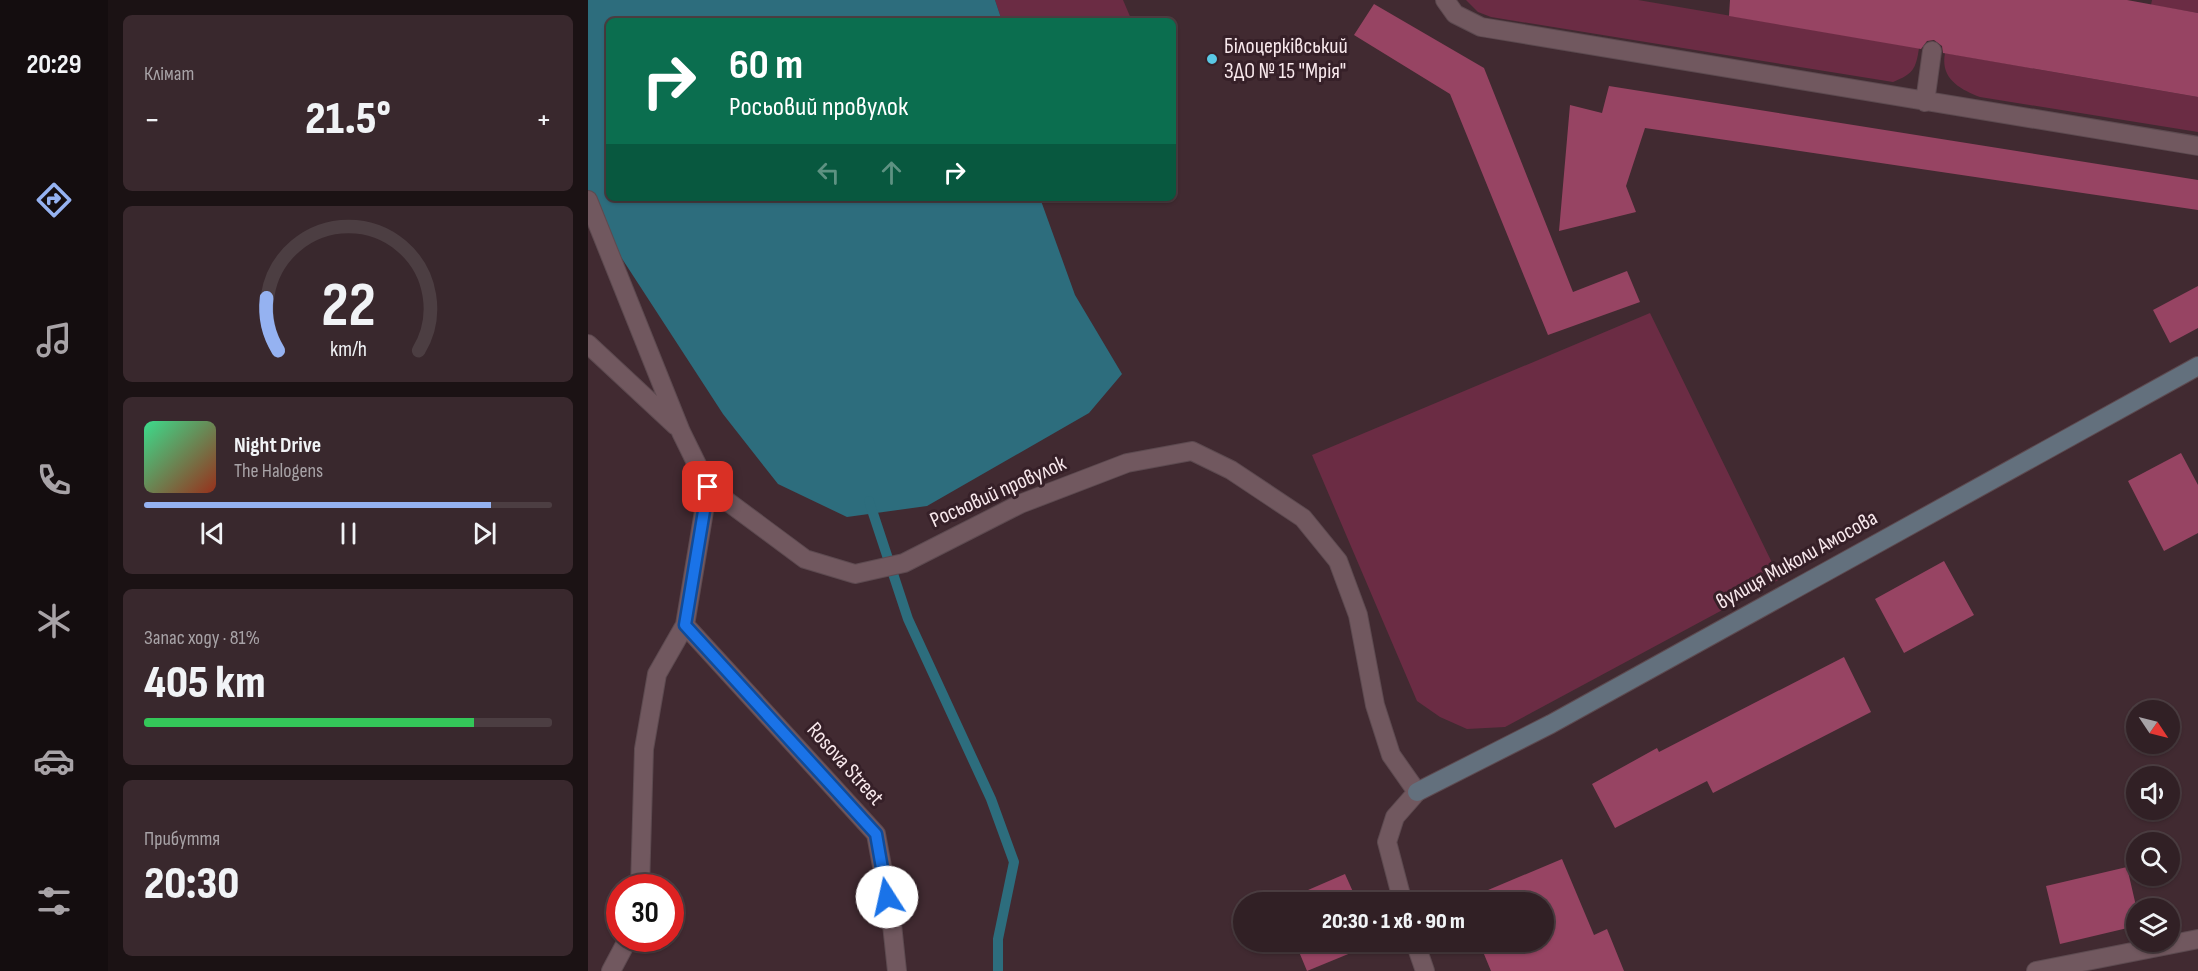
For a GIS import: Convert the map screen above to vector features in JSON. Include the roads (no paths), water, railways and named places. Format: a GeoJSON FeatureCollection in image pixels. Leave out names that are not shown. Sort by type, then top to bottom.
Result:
{"type":"FeatureCollection","features":[{"type":"Feature","properties":{"kind":"street"},"geometry":{"type":"LineString","coordinates":[[1445,0],[1455,14],[1480,27],[2198,146]]}},
{"type":"Feature","properties":{"kind":"street"},"geometry":{"type":"LineString","coordinates":[[1925,102],[1932,51]]}},
{"type":"Feature","properties":{"kind":"street"},"geometry":{"type":"LineString","coordinates":[[588,200],[681,432],[708,487],[685,625],[657,674],[644,749],[640,874]]}},
{"type":"Feature","properties":{"kind":"street"},"geometry":{"type":"LineString","coordinates":[[588,344],[681,432]]}},
{"type":"Feature","properties":{"kind":"street","name":"вулиця Миколи Амосова"},"geometry":{"type":"LineString","coordinates":[[1417,792],[1562,718],[2198,366]]}},
{"type":"Feature","properties":{"kind":"street","name":"Росьовий провулок"},"geometry":{"type":"LineString","coordinates":[[708,487],[805,559],[855,574],[904,563],[1031,500],[1127,463],[1192,451],[1231,470],[1303,518],[1338,561],[1358,615],[1375,705],[1391,755],[1417,792]]}},
{"type":"Feature","properties":{"kind":"street","name":"Rosova Street"},"geometry":{"type":"LineString","coordinates":[[685,625],[876,834],[891,915],[897,971]]}},
{"type":"Feature","properties":{"kind":"street"},"geometry":{"type":"LineString","coordinates":[[1400,892],[1387,842],[1395,817],[1417,792]]}},
{"type":"Feature","properties":{"kind":"street"},"geometry":{"type":"LineString","coordinates":[[2036,971],[2198,939]]}},
{"type":"Feature","properties":{"kind":"street"},"geometry":{"type":"LineString","coordinates":[[611,971],[621,952]]}},
{"type":"Feature","properties":{"kind":"street"},"geometry":{"type":"LineString","coordinates":[[1418,952],[1425,971]]}},
{"type":"Feature","properties":{"kind":"water"},"geometry":{"type":"Polygon","coordinates":[[[588,0],[995,0],[1001,18],[606,18],[606,201],[1041,201],[1075,295],[1122,374],[1089,413],[927,506],[847,517],[778,484],[723,414],[593,214],[588,199],[588,0]]]}},
{"type":"Feature","properties":{"kind":"waterway"},"geometry":{"type":"LineString","coordinates":[[869,501],[908,619],[991,799],[1014,862],[998,939],[998,971]]}},
{"type":"Feature","properties":{"kind":"place","name":"Білоцерківський ЗДО № 15 \"Мрія\""},"geometry":{"type":"Point","coordinates":[1212,59]}}]}
